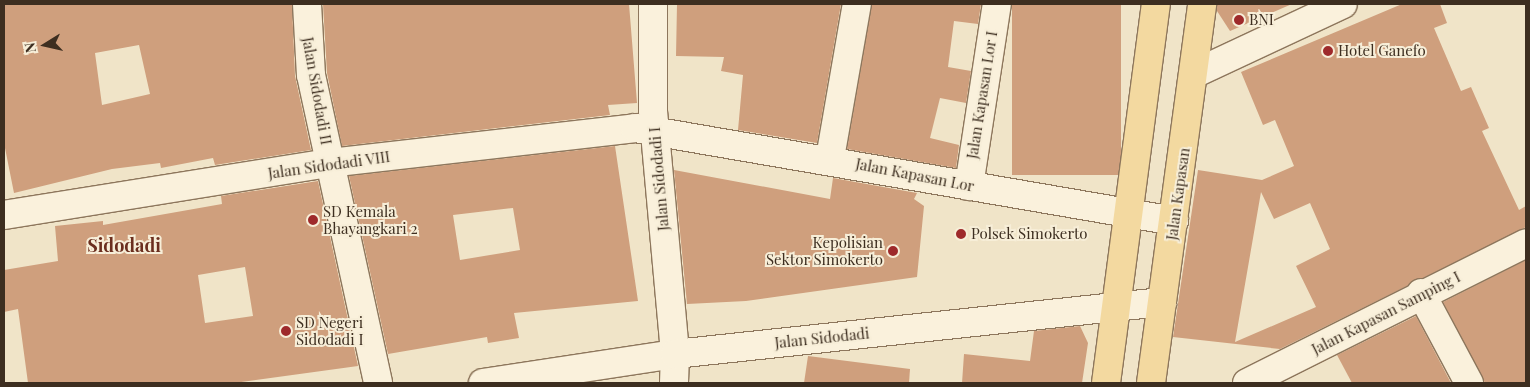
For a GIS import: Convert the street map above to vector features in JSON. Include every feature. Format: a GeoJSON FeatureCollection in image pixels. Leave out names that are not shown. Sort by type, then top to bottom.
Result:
{"type":"FeatureCollection","features":[{"type":"Feature","properties":{"kind":"main road"},"geometry":{"type":"LineString","coordinates":[[1106,383],[1131,212],[1156,4]]}},
{"type":"Feature","properties":{"kind":"main road","name":"Jalan Kapasan"},"geometry":{"type":"LineString","coordinates":[[1151,383],[1196,73],[1202,4]]}},
{"type":"Feature","properties":{"kind":"street","name":"Jalan Sidodadi II"},"geometry":{"type":"LineString","coordinates":[[308,4],[306,42],[329,163],[378,383]]}},
{"type":"Feature","properties":{"kind":"street","name":"Jalan Sidodadi I"},"geometry":{"type":"LineString","coordinates":[[653,4],[655,131],[675,354],[674,383]]}},
{"type":"Feature","properties":{"kind":"street"},"geometry":{"type":"LineString","coordinates":[[830,158],[857,4]]}},
{"type":"Feature","properties":{"kind":"street","name":"Jalan Kapasan Lor I"},"geometry":{"type":"LineString","coordinates":[[968,186],[997,4]]}},
{"type":"Feature","properties":{"kind":"street"},"geometry":{"type":"LineString","coordinates":[[1196,73],[1339,5]]}},
{"type":"Feature","properties":{"kind":"street","name":"Jalan Sidodadi VIII"},"geometry":{"type":"LineString","coordinates":[[4,215],[329,163],[635,128],[655,131]]}},
{"type":"Feature","properties":{"kind":"street","name":"Jalan Kapasan Lor"},"geometry":{"type":"LineString","coordinates":[[655,131],[830,158],[968,186],[1131,212],[1174,221]]}},
{"type":"Feature","properties":{"kind":"street","name":"Jalan Kapasan Samping I"},"geometry":{"type":"LineString","coordinates":[[1247,383],[1421,293],[1526,243]]}},
{"type":"Feature","properties":{"kind":"street"},"geometry":{"type":"LineString","coordinates":[[1421,293],[1469,383]]}},
{"type":"Feature","properties":{"kind":"street","name":"Jalan Sidodadi"},"geometry":{"type":"LineString","coordinates":[[482,383],[675,354],[1162,302]]}},
{"type":"Feature","properties":{"kind":"building"},"geometry":{"type":"Polygon","coordinates":[[[4,4],[292,4],[295,76],[311,150],[215,165],[213,158],[161,168],[160,163],[112,169],[14,193],[4,143],[4,4]],[[139,45],[95,53],[102,105],[150,94],[139,45]]]}},
{"type":"Feature","properties":{"kind":"building"},"geometry":{"type":"Polygon","coordinates":[[[323,4],[629,4],[637,103],[608,105],[610,115],[342,146],[327,73],[323,4]]]}},
{"type":"Feature","properties":{"kind":"building"},"geometry":{"type":"Polygon","coordinates":[[[677,4],[841,4],[817,143],[738,130],[743,75],[721,71],[724,57],[676,56],[677,4]]]}},
{"type":"Feature","properties":{"kind":"building"},"geometry":{"type":"Polygon","coordinates":[[[872,4],[981,4],[978,24],[954,21],[948,67],[971,71],[966,103],[940,98],[930,138],[959,145],[956,168],[847,149],[872,4]]]}},
{"type":"Feature","properties":{"kind":"building"},"geometry":{"type":"Polygon","coordinates":[[[1012,4],[1121,4],[1121,175],[1012,175],[1012,4]]]}},
{"type":"Feature","properties":{"kind":"building","name":"BNI"},"geometry":{"type":"Polygon","coordinates":[[[1217,4],[1292,4],[1230,31],[1217,11],[1217,4]]]}},
{"type":"Feature","properties":{"kind":"building"},"geometry":{"type":"Polygon","coordinates":[[[1402,4],[1440,4],[1447,23],[1434,28],[1461,91],[1471,87],[1489,128],[1482,131],[1519,210],[1526,206],[1526,227],[1280,349],[1173,337],[1198,170],[1262,180],[1294,166],[1275,120],[1263,125],[1241,72],[1402,4]],[[1261,192],[1235,342],[1316,307],[1296,266],[1330,249],[1310,203],[1274,219],[1261,192]]]}},
{"type":"Feature","properties":{"kind":"building"},"geometry":{"type":"Polygon","coordinates":[[[615,146],[638,301],[514,313],[519,338],[488,343],[487,337],[388,354],[349,176],[615,146]],[[513,208],[453,215],[460,260],[520,250],[513,208]]]}},
{"type":"Feature","properties":{"kind":"building"},"geometry":{"type":"Polygon","coordinates":[[[674,170],[830,199],[833,178],[917,193],[914,199],[924,206],[917,277],[746,301],[687,304],[674,170]]]}},
{"type":"Feature","properties":{"kind":"building"},"geometry":{"type":"Polygon","coordinates":[[[318,181],[358,366],[234,383],[28,383],[18,309],[4,312],[4,270],[58,261],[55,226],[103,221],[103,225],[222,204],[221,196],[318,181]],[[245,267],[198,275],[205,323],[253,316],[245,267]]]}},
{"type":"Feature","properties":{"kind":"building"},"geometry":{"type":"Polygon","coordinates":[[[1526,260],[1526,383],[1485,383],[1443,302],[1526,260]]]}},
{"type":"Feature","properties":{"kind":"building"},"geometry":{"type":"Polygon","coordinates":[[[1416,316],[1451,383],[1352,383],[1337,355],[1416,316]]]}},
{"type":"Feature","properties":{"kind":"building"},"geometry":{"type":"Polygon","coordinates":[[[1080,326],[1088,343],[1082,383],[962,383],[964,354],[1030,361],[1034,331],[1080,326]]]}},
{"type":"Feature","properties":{"kind":"building"},"geometry":{"type":"Polygon","coordinates":[[[808,356],[910,369],[909,383],[804,383],[808,356]]]}},
{"type":"Feature","properties":{"kind":"place","name":"BNI"},"geometry":{"type":"Point","coordinates":[1239,20]}},
{"type":"Feature","properties":{"kind":"place","name":"Hotel Ganefo"},"geometry":{"type":"Point","coordinates":[1328,51]}},
{"type":"Feature","properties":{"kind":"place","name":"SD Kemala Bhayangkari 2"},"geometry":{"type":"Point","coordinates":[313,220]}},
{"type":"Feature","properties":{"kind":"place","name":"Polsek Simokerto"},"geometry":{"type":"Point","coordinates":[961,234]}},
{"type":"Feature","properties":{"kind":"place","name":"Kepolisian Sektor Simokerto"},"geometry":{"type":"Point","coordinates":[893,251]}},
{"type":"Feature","properties":{"kind":"place","name":"SD Negeri Sidodadi I"},"geometry":{"type":"Point","coordinates":[286,331]}},
{"type":"Feature","properties":{"kind":"district","name":"Sidodadi"},"geometry":{"type":"Point","coordinates":[124,245]}}]}
